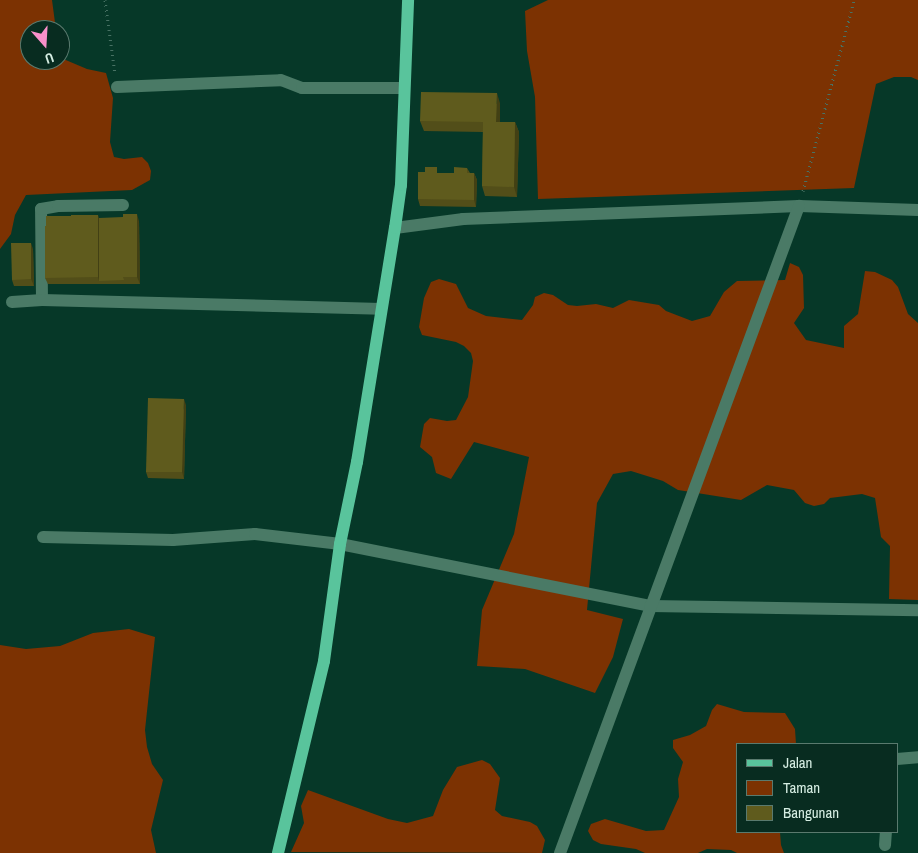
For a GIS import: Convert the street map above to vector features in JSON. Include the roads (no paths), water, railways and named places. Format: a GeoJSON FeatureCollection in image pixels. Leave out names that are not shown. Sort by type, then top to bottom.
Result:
{"type":"FeatureCollection","features":[{"type":"Feature","properties":{"kind":"main road"},"geometry":{"type":"LineString","coordinates":[[278,853],[324,661],[340,544],[357,462],[395,228],[400,185],[408,0]]}},
{"type":"Feature","properties":{"kind":"street"},"geometry":{"type":"LineString","coordinates":[[117,86],[281,80],[302,88],[404,88]]}},
{"type":"Feature","properties":{"kind":"street"},"geometry":{"type":"LineString","coordinates":[[42,300],[41,209],[58,206],[123,205]]}},
{"type":"Feature","properties":{"kind":"street"},"geometry":{"type":"LineString","coordinates":[[395,228],[463,219],[799,206],[918,210]]}},
{"type":"Feature","properties":{"kind":"street"},"geometry":{"type":"LineString","coordinates":[[560,853],[799,206]]}},
{"type":"Feature","properties":{"kind":"street"},"geometry":{"type":"LineString","coordinates":[[12,302],[42,300],[381,309]]}},
{"type":"Feature","properties":{"kind":"street"},"geometry":{"type":"LineString","coordinates":[[42,537],[173,540],[255,534],[340,544],[650,606],[918,610]]}},
{"type":"Feature","properties":{"kind":"street"},"geometry":{"type":"LineString","coordinates":[[898,759],[918,757]]}}]}
